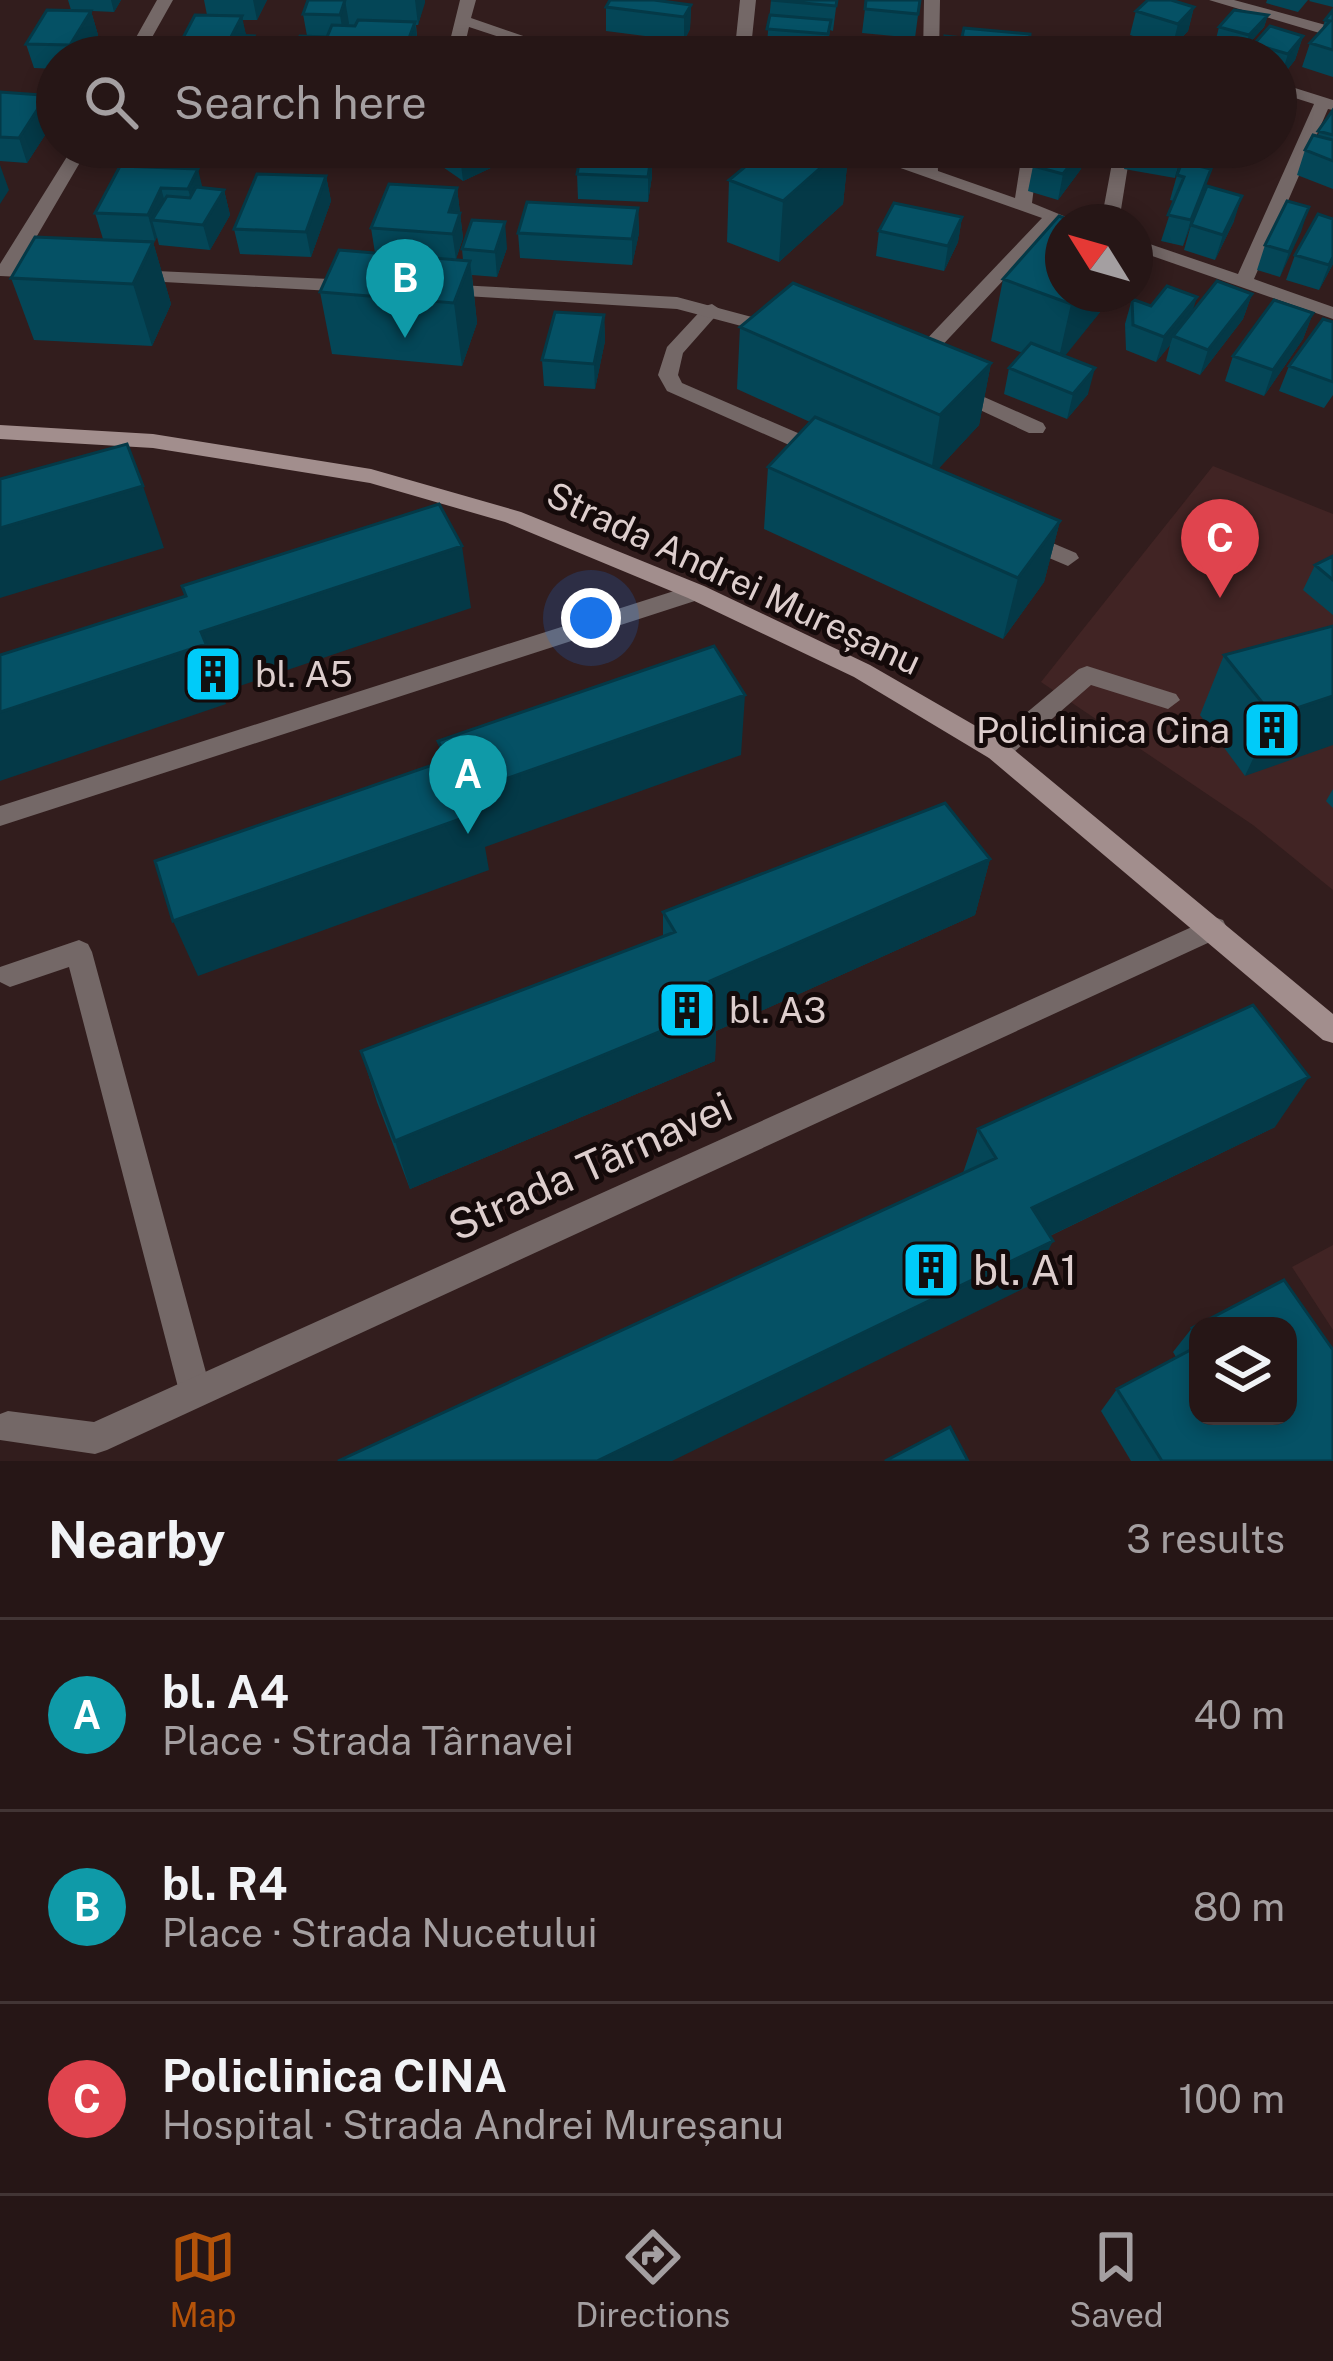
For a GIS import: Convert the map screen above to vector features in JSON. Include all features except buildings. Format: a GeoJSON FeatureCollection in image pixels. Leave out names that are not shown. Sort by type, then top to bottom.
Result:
{"type":"FeatureCollection","features":[{"type":"Feature","properties":{"kind":"street"},"geometry":{"type":"LineString","coordinates":[[145,36],[165,0]]}},
{"type":"Feature","properties":{"kind":"street"},"geometry":{"type":"LineString","coordinates":[[460,36],[468,0]]}},
{"type":"Feature","properties":{"kind":"street"},"geometry":{"type":"LineString","coordinates":[[744,36],[748,0]]}},
{"type":"Feature","properties":{"kind":"street"},"geometry":{"type":"LineString","coordinates":[[931,36],[932,0]]}},
{"type":"Feature","properties":{"kind":"street"},"geometry":{"type":"LineString","coordinates":[[1217,0],[1333,32]]}},
{"type":"Feature","properties":{"kind":"street"},"geometry":{"type":"LineString","coordinates":[[464,20],[512,36]]}},
{"type":"Feature","properties":{"kind":"street"},"geometry":{"type":"LineString","coordinates":[[1244,282],[1328,104],[1297,94]]}},
{"type":"Feature","properties":{"kind":"street"},"geometry":{"type":"LineString","coordinates":[[68,168],[4,270],[80,274]]}},
{"type":"Feature","properties":{"kind":"street"},"geometry":{"type":"LineString","coordinates":[[910,168],[1045,214]]}},
{"type":"Feature","properties":{"kind":"street"},"geometry":{"type":"LineString","coordinates":[[928,168],[928,174]]}},
{"type":"Feature","properties":{"kind":"street"},"geometry":{"type":"LineString","coordinates":[[1022,206],[1028,168]]}},
{"type":"Feature","properties":{"kind":"street"},"geometry":{"type":"LineString","coordinates":[[1113,204],[1119,168]]}},
{"type":"Feature","properties":{"kind":"street"},"geometry":{"type":"LineString","coordinates":[[1036,428],[915,372],[929,348],[1045,235]]}},
{"type":"Feature","properties":{"kind":"street"},"geometry":{"type":"LineString","coordinates":[[1153,250],[1333,313]]}},
{"type":"Feature","properties":{"kind":"street"},"geometry":{"type":"LineString","coordinates":[[104,275],[366,286]]}},
{"type":"Feature","properties":{"kind":"street"},"geometry":{"type":"LineString","coordinates":[[414,288],[632,298],[712,310],[807,340]]}},
{"type":"Feature","properties":{"kind":"street"},"geometry":{"type":"LineString","coordinates":[[712,310],[674,351],[668,375],[674,387],[849,463]]}},
{"type":"Feature","properties":{"kind":"street","name":"Strada Andrei Mureșanu"},"geometry":{"type":"LineString","coordinates":[[0,432],[153,441],[371,476],[513,517],[696,592],[862,671],[998,751],[1333,1030]]}},
{"type":"Feature","properties":{"kind":"street"},"geometry":{"type":"LineString","coordinates":[[1002,530],[1068,558]]}},
{"type":"Feature","properties":{"kind":"street"},"geometry":{"type":"LineString","coordinates":[[0,815],[696,592]]}},
{"type":"Feature","properties":{"kind":"street"},"geometry":{"type":"LineString","coordinates":[[998,751],[1087,675],[1168,700]]}},
{"type":"Feature","properties":{"kind":"street","name":"Strada Târnavei"},"geometry":{"type":"LineString","coordinates":[[3,1428],[95,1438],[1214,928]]}},
{"type":"Feature","properties":{"kind":"street"},"geometry":{"type":"LineString","coordinates":[[10,976],[80,952],[195,1391]]}},
{"type":"Feature","properties":{"kind":"shaded area","name":"Policlinica Cina"},"geometry":{"type":"Polygon","coordinates":[[[1213,466],[1333,514],[1333,890],[1253,825],[1041,682],[1213,466]]]}},
{"type":"Feature","properties":{"kind":"shaded area"},"geometry":{"type":"Polygon","coordinates":[[[1333,1245],[1333,1330],[1292,1267],[1333,1245]]]}},
{"type":"Feature","properties":{"kind":"place","name":"bl. R4"},"geometry":{"type":"Point","coordinates":[405,338]}},
{"type":"Feature","properties":{"kind":"place","name":"Policlinica CINA"},"geometry":{"type":"Point","coordinates":[1220,598]}},
{"type":"Feature","properties":{"kind":"place","name":"bl. A5"},"geometry":{"type":"Point","coordinates":[213,674]}},
{"type":"Feature","properties":{"kind":"place","name":"Policlinica Cina"},"geometry":{"type":"Point","coordinates":[1272,730]}},
{"type":"Feature","properties":{"kind":"place","name":"bl. A4"},"geometry":{"type":"Point","coordinates":[468,834]}},
{"type":"Feature","properties":{"kind":"place","name":"bl. A3"},"geometry":{"type":"Point","coordinates":[687,1010]}},
{"type":"Feature","properties":{"kind":"place","name":"bl. A1"},"geometry":{"type":"Point","coordinates":[931,1270]}}]}
